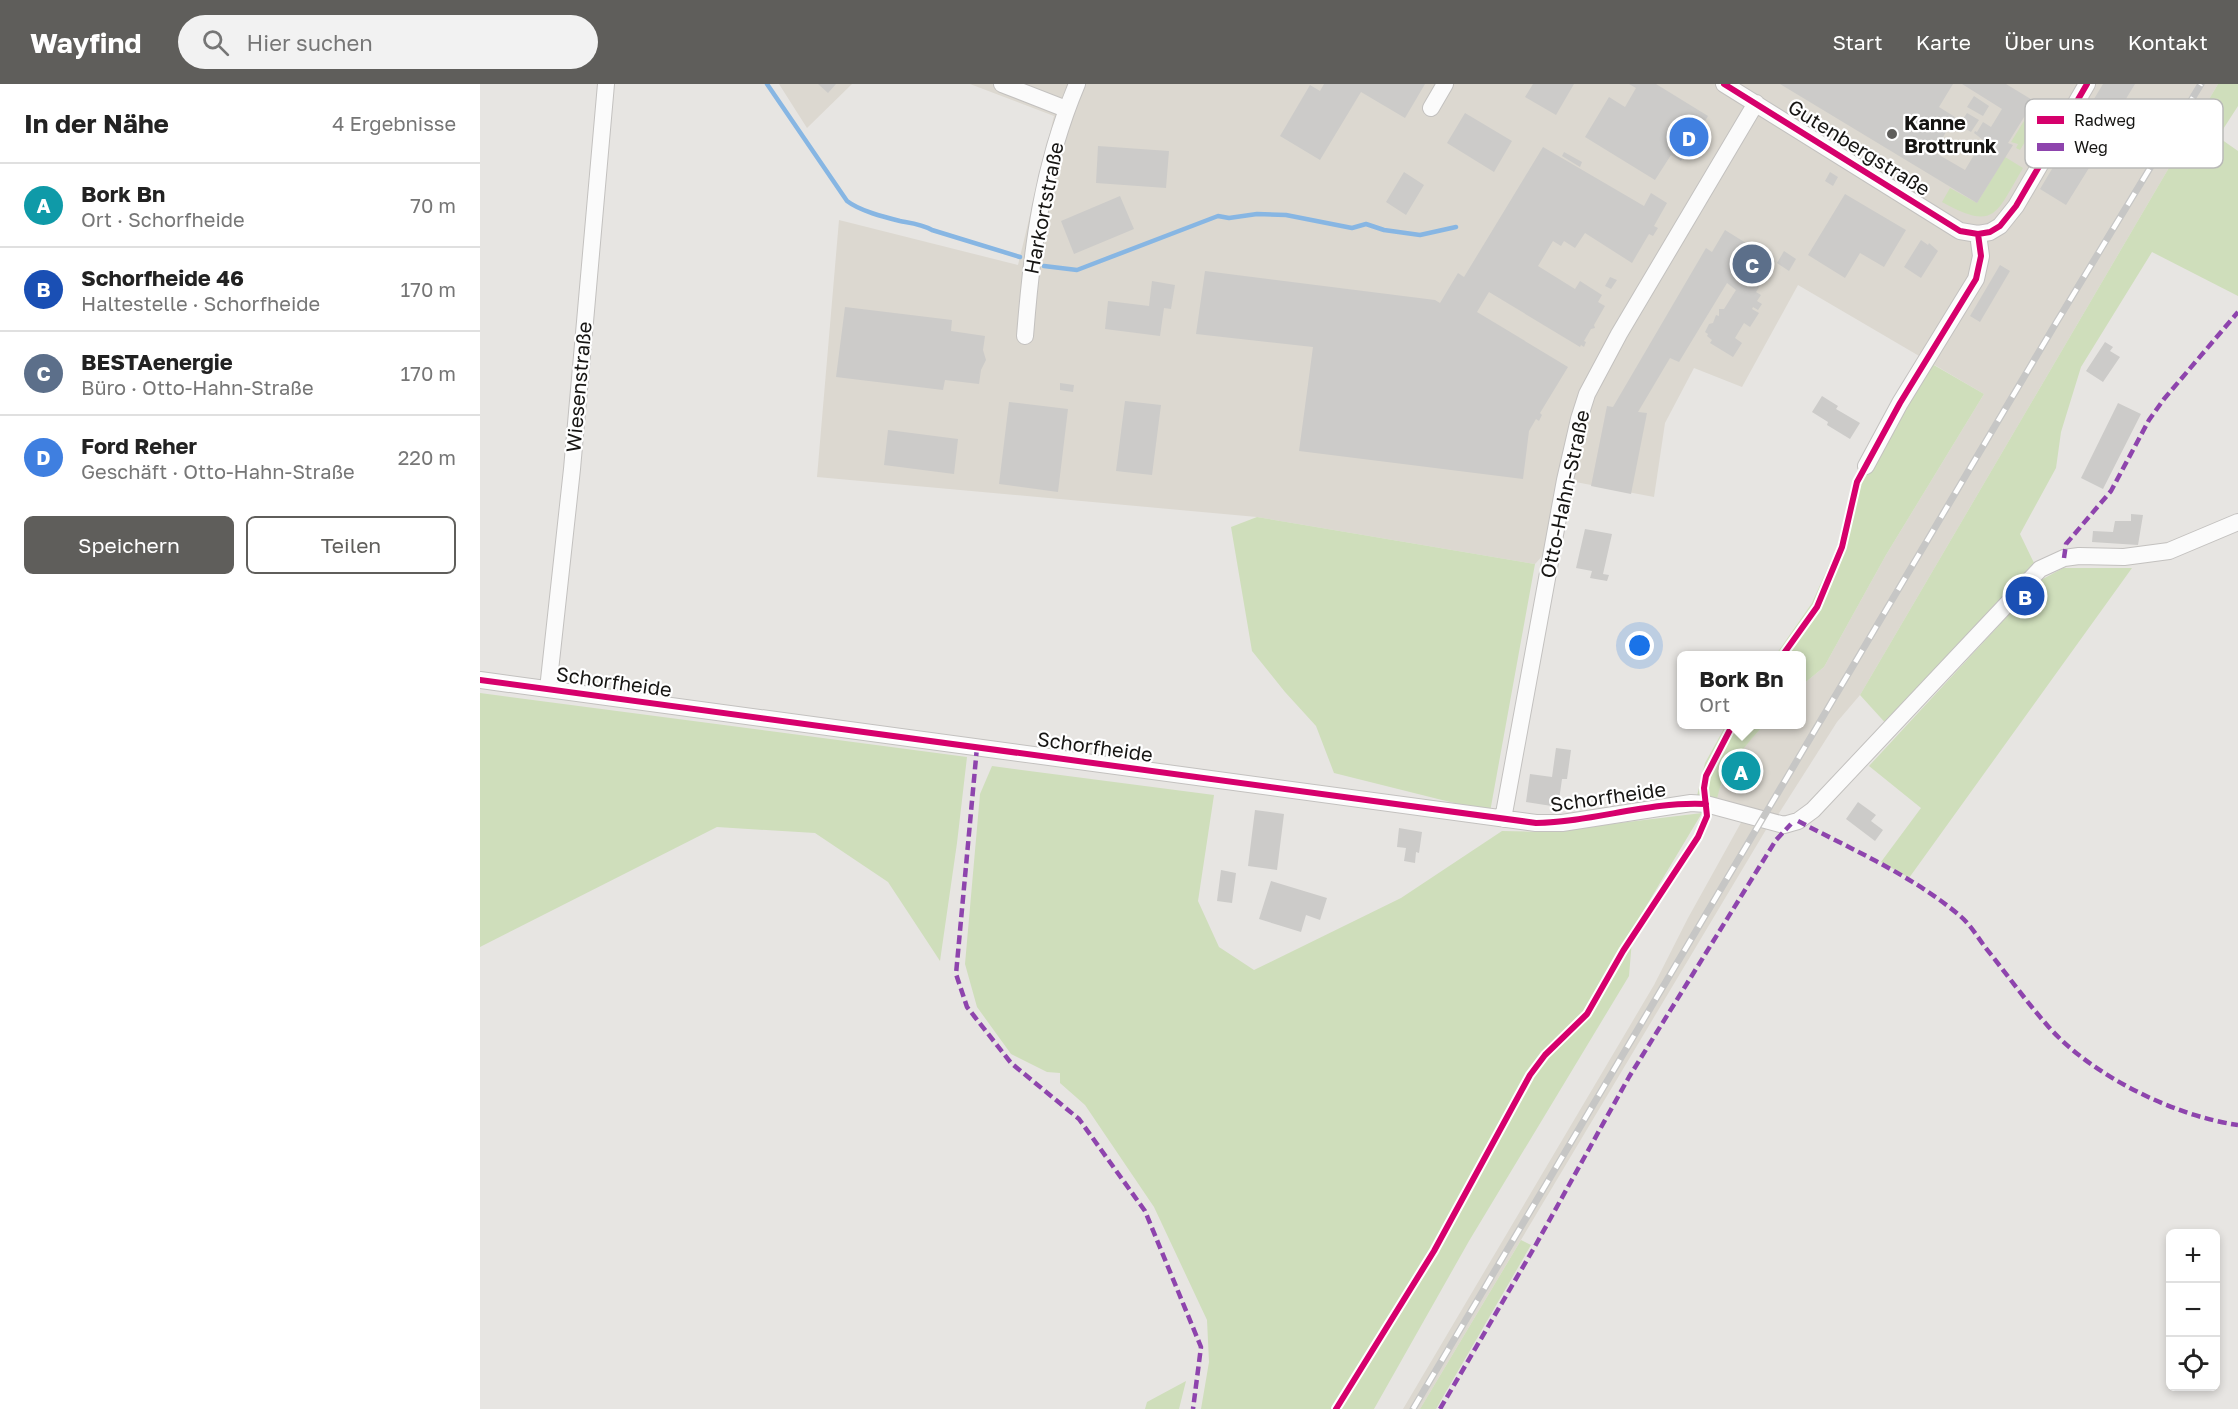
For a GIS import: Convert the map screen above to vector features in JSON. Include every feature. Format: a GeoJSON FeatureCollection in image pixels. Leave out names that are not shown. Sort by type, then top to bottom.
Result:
{"type":"FeatureCollection","features":[{"type":"Feature","properties":{"kind":"street","name":"Wiesenstraße"},"geometry":{"type":"LineString","coordinates":[[548,689],[572,469],[606,84]]}},
{"type":"Feature","properties":{"kind":"street"},"geometry":{"type":"LineString","coordinates":[[1002,84],[1066,109]]}},
{"type":"Feature","properties":{"kind":"street","name":"Harkortstraße"},"geometry":{"type":"LineString","coordinates":[[1025,336],[1033,253],[1049,160],[1077,84]]}},
{"type":"Feature","properties":{"kind":"street"},"geometry":{"type":"LineString","coordinates":[[1431,108],[1445,84]]}},
{"type":"Feature","properties":{"kind":"street","name":"Gutenbergstraße"},"geometry":{"type":"LineString","coordinates":[[1724,84],[1960,231],[1978,234]]}},
{"type":"Feature","properties":{"kind":"street"},"geometry":{"type":"LineString","coordinates":[[2078,99],[2087,84]]}},
{"type":"Feature","properties":{"kind":"street","name":"Otto-Hahn-Straße"},"geometry":{"type":"LineString","coordinates":[[1503,819],[1565,480],[1587,394],[1619,334],[1756,104]]}},
{"type":"Feature","properties":{"kind":"street"},"geometry":{"type":"LineString","coordinates":[[1866,466],[1900,403],[1942,338],[1976,279],[1981,256],[1978,234],[1990,232],[2000,226],[2016,206],[2038,168]]}},
{"type":"Feature","properties":{"kind":"street","name":"Schorfheide"},"geometry":{"type":"LineString","coordinates":[[480,680],[1536,823],[1562,823],[1691,803],[1706,804],[1784,825],[1798,821],[1813,810],[2040,569],[2064,558],[2124,557],[2169,551],[2238,522]]}},
{"type":"Feature","properties":{"kind":"shaded area"},"geometry":{"type":"Polygon","coordinates":[[[779,84],[852,84],[807,128],[779,84]]]}},
{"type":"Feature","properties":{"kind":"shaded area"},"geometry":{"type":"Polygon","coordinates":[[[970,84],[2218,84],[2209,99],[2025,99],[2025,168],[2169,168],[1860,695],[1837,722],[1776,818],[1717,801],[1718,791],[1742,749],[1760,729],[1806,729],[1806,682],[1824,667],[1886,555],[1984,394],[1798,285],[1742,387],[1694,368],[1665,423],[1654,497],[1565,480],[1554,543],[1535,564],[1257,517],[817,477],[839,220],[1018,265],[1054,116],[970,84]]]}},
{"type":"Feature","properties":{"kind":"shaded area"},"geometry":{"type":"Polygon","coordinates":[[[1743,819],[1767,828],[1420,1409],[1403,1409],[1654,985],[1743,819]]]}},
{"type":"Feature","properties":{"kind":"green space"},"geometry":{"type":"Polygon","coordinates":[[[2218,84],[2238,84],[2238,106],[2223,129],[2223,99],[2209,99],[2218,84]]]}},
{"type":"Feature","properties":{"kind":"green space"},"geometry":{"type":"Polygon","coordinates":[[[2025,119],[2025,142],[2020,150],[2016,148],[2018,144],[2011,142],[2025,119]]]}},
{"type":"Feature","properties":{"kind":"green space"},"geometry":{"type":"Polygon","coordinates":[[[2223,140],[2238,151],[2238,296],[2152,252],[2081,367],[2061,432],[2056,468],[2020,534],[2034,563],[1890,728],[1860,695],[2169,168],[2223,168],[2223,140]]]}},
{"type":"Feature","properties":{"kind":"green space"},"geometry":{"type":"Polygon","coordinates":[[[2005,157],[2023,168],[2007,197],[1993,213],[1974,216],[1942,202],[1950,188],[1977,203],[2005,157]]]}},
{"type":"Feature","properties":{"kind":"green space"},"geometry":{"type":"Polygon","coordinates":[[[1920,357],[1984,394],[1886,555],[1824,667],[1806,682],[1806,651],[1778,651],[1812,603],[1837,547],[1853,483],[1920,357]]]}},
{"type":"Feature","properties":{"kind":"green space"},"geometry":{"type":"Polygon","coordinates":[[[1257,517],[1535,564],[1490,812],[1334,773],[1316,726],[1252,651],[1231,527],[1257,517]]]}},
{"type":"Feature","properties":{"kind":"green space"},"geometry":{"type":"Polygon","coordinates":[[[2063,568],[2132,568],[1909,878],[1881,862],[1921,808],[1869,766],[2041,580],[2063,568]]]}},
{"type":"Feature","properties":{"kind":"green space"},"geometry":{"type":"Polygon","coordinates":[[[480,693],[967,757],[940,961],[888,882],[815,833],[717,827],[480,947],[480,693]]]}},
{"type":"Feature","properties":{"kind":"green space"},"geometry":{"type":"Polygon","coordinates":[[[1724,729],[1760,729],[1728,770],[1717,801],[1696,800],[1705,763],[1724,729]]]}},
{"type":"Feature","properties":{"kind":"green space"},"geometry":{"type":"Polygon","coordinates":[[[992,766],[1214,795],[1198,901],[1219,947],[1254,970],[1401,898],[1502,831],[1545,832],[1702,813],[1633,928],[1629,976],[1469,1241],[1374,1409],[1201,1409],[1209,1362],[1207,1320],[1154,1207],[1085,1105],[1060,1083],[1060,1073],[1047,1072],[1011,1054],[977,1007],[965,964],[980,794],[992,766]]]}},
{"type":"Feature","properties":{"kind":"green space"},"geometry":{"type":"Polygon","coordinates":[[[1521,1240],[1531,1245],[1436,1409],[1420,1409],[1521,1240]]]}},
{"type":"Feature","properties":{"kind":"green space"},"geometry":{"type":"Polygon","coordinates":[[[1186,1381],[1179,1409],[1145,1409],[1147,1402],[1186,1381]]]}},
{"type":"Feature","properties":{"kind":"building"},"geometry":{"type":"Polygon","coordinates":[[[818,84],[836,84],[828,93],[818,84]]]}},
{"type":"Feature","properties":{"kind":"building"},"geometry":{"type":"Polygon","coordinates":[[[1324,84],[1425,84],[1405,118],[1361,92],[1320,160],[1280,136],[1310,85],[1320,91],[1324,84]]]}},
{"type":"Feature","properties":{"kind":"building"},"geometry":{"type":"Polygon","coordinates":[[[1533,84],[1574,84],[1556,115],[1525,97],[1533,84]]]}},
{"type":"Feature","properties":{"kind":"building"},"geometry":{"type":"Polygon","coordinates":[[[1629,84],[1656,84],[1708,116],[1702,126],[1704,128],[1702,132],[1699,131],[1681,161],[1671,155],[1655,180],[1585,137],[1609,97],[1625,107],[1636,88],[1629,84]]]}},
{"type":"Feature","properties":{"kind":"building"},"geometry":{"type":"Polygon","coordinates":[[[1780,84],[1953,84],[1939,107],[1955,117],[1934,152],[1965,170],[1983,140],[1974,133],[1975,131],[1977,132],[1983,122],[1991,127],[2002,109],[1962,84],[2006,84],[2031,99],[2025,99],[2025,116],[2008,143],[2013,145],[1977,203],[1780,84]]]}},
{"type":"Feature","properties":{"kind":"building"},"geometry":{"type":"Polygon","coordinates":[[[2103,84],[2135,84],[2126,99],[2094,99],[2103,84]]]}},
{"type":"Feature","properties":{"kind":"building"},"geometry":{"type":"Polygon","coordinates":[[[1974,96],[1989,106],[1983,116],[1967,107],[1974,96]]]}},
{"type":"Feature","properties":{"kind":"building"},"geometry":{"type":"Polygon","coordinates":[[[1465,113],[1512,141],[1494,172],[1447,143],[1465,113]]]}},
{"type":"Feature","properties":{"kind":"building"},"geometry":{"type":"Polygon","coordinates":[[[1967,113],[1979,120],[1971,132],[1959,125],[1967,113]]]}},
{"type":"Feature","properties":{"kind":"building"},"geometry":{"type":"Polygon","coordinates":[[[1098,146],[1169,151],[1166,188],[1096,183],[1098,146]]]}},
{"type":"Feature","properties":{"kind":"building"},"geometry":{"type":"Polygon","coordinates":[[[1543,147],[1644,206],[1651,193],[1667,203],[1654,226],[1658,228],[1653,236],[1649,234],[1632,263],[1585,233],[1575,248],[1564,241],[1561,246],[1553,241],[1538,266],[1575,289],[1580,281],[1602,295],[1598,302],[1605,306],[1594,325],[1595,328],[1591,329],[1584,341],[1586,342],[1584,347],[1581,345],[1580,347],[1489,292],[1477,312],[1568,367],[1540,413],[1542,415],[1539,421],[1536,419],[1529,431],[1523,479],[1299,451],[1313,347],[1196,334],[1205,271],[1435,300],[1440,303],[1458,273],[1464,277],[1543,147]]]}},
{"type":"Feature","properties":{"kind":"building"},"geometry":{"type":"Polygon","coordinates":[[[1564,152],[1582,162],[1580,167],[1562,156],[1564,152]]]}},
{"type":"Feature","properties":{"kind":"building"},"geometry":{"type":"Polygon","coordinates":[[[2053,168],[2089,168],[2066,205],[2040,189],[2053,168]]]}},
{"type":"Feature","properties":{"kind":"building"},"geometry":{"type":"Polygon","coordinates":[[[1404,172],[1424,185],[1406,215],[1386,202],[1404,172]]]}},
{"type":"Feature","properties":{"kind":"building"},"geometry":{"type":"Polygon","coordinates":[[[1830,172],[1838,177],[1833,186],[1825,181],[1830,172]]]}},
{"type":"Feature","properties":{"kind":"building"},"geometry":{"type":"Polygon","coordinates":[[[1845,194],[1906,230],[1884,267],[1860,253],[1845,278],[1808,255],[1845,194]]]}},
{"type":"Feature","properties":{"kind":"building"},"geometry":{"type":"Polygon","coordinates":[[[1120,196],[1134,229],[1074,254],[1061,221],[1120,196]]]}},
{"type":"Feature","properties":{"kind":"building"},"geometry":{"type":"Polygon","coordinates":[[[1725,230],[1775,261],[1756,292],[1761,295],[1757,301],[1762,304],[1758,310],[1753,307],[1752,309],[1759,313],[1750,327],[1744,323],[1735,338],[1742,343],[1733,357],[1710,343],[1712,340],[1705,332],[1709,324],[1713,323],[1716,315],[1719,316],[1719,309],[1724,309],[1736,290],[1727,283],[1679,362],[1670,358],[1638,412],[1647,413],[1631,494],[1591,486],[1607,406],[1613,407],[1706,248],[1712,252],[1725,230]]]}},
{"type":"Feature","properties":{"kind":"building"},"geometry":{"type":"Polygon","coordinates":[[[1921,240],[1928,245],[1929,243],[1938,251],[1921,278],[1904,267],[1921,240]]]}},
{"type":"Feature","properties":{"kind":"building"},"geometry":{"type":"Polygon","coordinates":[[[1784,251],[1796,259],[1789,271],[1777,263],[1784,251]]]}},
{"type":"Feature","properties":{"kind":"building"},"geometry":{"type":"Polygon","coordinates":[[[2000,265],[2010,271],[1980,322],[1970,316],[2000,265]]]}},
{"type":"Feature","properties":{"kind":"building"},"geometry":{"type":"Polygon","coordinates":[[[1610,277],[1617,280],[1611,289],[1605,286],[1610,277]]]}},
{"type":"Feature","properties":{"kind":"building"},"geometry":{"type":"Polygon","coordinates":[[[1152,281],[1175,285],[1171,309],[1164,308],[1160,336],[1105,329],[1108,301],[1149,306],[1152,281]]]}},
{"type":"Feature","properties":{"kind":"building"},"geometry":{"type":"Polygon","coordinates":[[[845,307],[952,320],[951,331],[985,336],[983,350],[986,360],[981,370],[979,384],[945,380],[943,390],[836,377],[845,307]]]}},
{"type":"Feature","properties":{"kind":"building"},"geometry":{"type":"Polygon","coordinates":[[[2105,342],[2113,347],[2110,351],[2120,357],[2103,382],[2086,371],[2105,342]]]}},
{"type":"Feature","properties":{"kind":"building"},"geometry":{"type":"Polygon","coordinates":[[[1060,383],[1074,385],[1073,392],[1060,390],[1060,383]]]}},
{"type":"Feature","properties":{"kind":"building"},"geometry":{"type":"Polygon","coordinates":[[[1822,396],[1838,406],[1836,409],[1860,423],[1850,439],[1827,425],[1828,422],[1812,412],[1822,396]]]}},
{"type":"Feature","properties":{"kind":"building"},"geometry":{"type":"Polygon","coordinates":[[[1125,401],[1161,405],[1152,475],[1116,471],[1125,401]]]}},
{"type":"Feature","properties":{"kind":"building"},"geometry":{"type":"Polygon","coordinates":[[[1009,402],[1068,409],[1058,492],[999,484],[1009,402]]]}},
{"type":"Feature","properties":{"kind":"building"},"geometry":{"type":"Polygon","coordinates":[[[2118,403],[2141,414],[2103,489],[2081,478],[2118,403]]]}},
{"type":"Feature","properties":{"kind":"building"},"geometry":{"type":"Polygon","coordinates":[[[888,430],[958,439],[954,474],[884,465],[888,430]]]}},
{"type":"Feature","properties":{"kind":"building"},"geometry":{"type":"Polygon","coordinates":[[[2131,514],[2143,515],[2138,545],[2092,542],[2093,531],[2113,532],[2115,521],[2131,521],[2131,514]]]}},
{"type":"Feature","properties":{"kind":"building"},"geometry":{"type":"Polygon","coordinates":[[[1585,529],[1612,534],[1603,574],[1609,575],[1607,581],[1590,578],[1592,571],[1576,568],[1585,529]]]}},
{"type":"Feature","properties":{"kind":"building"},"geometry":{"type":"Polygon","coordinates":[[[1556,748],[1571,750],[1567,779],[1562,779],[1558,807],[1526,802],[1530,774],[1552,777],[1556,748]]]}},
{"type":"Feature","properties":{"kind":"building"},"geometry":{"type":"Polygon","coordinates":[[[1743,758],[1751,763],[1739,783],[1731,779],[1743,758]]]}},
{"type":"Feature","properties":{"kind":"building"},"geometry":{"type":"Polygon","coordinates":[[[1858,802],[1876,815],[1871,821],[1883,830],[1875,841],[1846,819],[1858,802]]]}},
{"type":"Feature","properties":{"kind":"building"},"geometry":{"type":"Polygon","coordinates":[[[1255,810],[1284,814],[1277,870],[1248,866],[1255,810]]]}},
{"type":"Feature","properties":{"kind":"building"},"geometry":{"type":"Polygon","coordinates":[[[1399,828],[1422,832],[1415,863],[1404,861],[1406,848],[1397,847],[1399,828]]]}},
{"type":"Feature","properties":{"kind":"building"},"geometry":{"type":"Polygon","coordinates":[[[1221,870],[1236,873],[1232,903],[1217,901],[1221,870]]]}},
{"type":"Feature","properties":{"kind":"building"},"geometry":{"type":"Polygon","coordinates":[[[1271,881],[1327,898],[1320,920],[1306,915],[1301,932],[1259,919],[1271,881]]]}},
{"type":"Feature","properties":{"kind":"waterway"},"geometry":{"type":"LineString","coordinates":[[767,84],[847,201],[872,213],[920,225],[1020,257]]}},
{"type":"Feature","properties":{"kind":"waterway"},"geometry":{"type":"LineString","coordinates":[[1044,266],[1077,270],[1218,216],[1229,218],[1257,214],[1286,215],[1352,228],[1366,224],[1384,230],[1420,235],[1456,227]]}},
{"type":"Feature","properties":{"kind":"railway"},"geometry":{"type":"LineString","coordinates":[[2192,99],[2201,84]]}},
{"type":"Feature","properties":{"kind":"railway"},"geometry":{"type":"LineString","coordinates":[[1413,1409],[2150,168]]}},
{"type":"Feature","properties":{"kind":"marked path"},"geometry":{"type":"LineString","coordinates":[[2064,558],[2066,544],[2111,491],[2149,420],[2238,312]]}},
{"type":"Feature","properties":{"kind":"marked path"},"geometry":{"type":"LineString","coordinates":[[977,747],[956,974],[967,1007],[1011,1063],[1079,1119],[1145,1211],[1201,1347],[1193,1409]]}},
{"type":"Feature","properties":{"kind":"marked path"},"geometry":{"type":"LineString","coordinates":[[1798,821],[1902,876],[1959,915],[2047,1025],[2065,1043],[2109,1076],[2161,1103],[2187,1113],[2238,1125]]}},
{"type":"Feature","properties":{"kind":"marked path"},"geometry":{"type":"LineString","coordinates":[[1440,1409],[1534,1248],[1629,1077],[1776,840],[1791,824]]}},
{"type":"Feature","properties":{"kind":"cycle path"},"geometry":{"type":"LineString","coordinates":[[1724,84],[1960,231],[1978,234],[1990,232],[2000,226],[2016,206],[2038,168]]}},
{"type":"Feature","properties":{"kind":"cycle path"},"geometry":{"type":"LineString","coordinates":[[2078,99],[2087,84]]}},
{"type":"Feature","properties":{"kind":"cycle path"},"geometry":{"type":"LineString","coordinates":[[1786,651],[1817,607],[1842,547],[1857,482],[1900,403],[1976,279],[1981,256],[1978,234]]}},
{"type":"Feature","properties":{"kind":"cycle path"},"geometry":{"type":"LineString","coordinates":[[480,680],[1536,823],[1579,819],[1642,808],[1706,804]]}},
{"type":"Feature","properties":{"kind":"cycle path"},"geometry":{"type":"LineString","coordinates":[[1336,1409],[1434,1251],[1530,1075],[1545,1055],[1587,1014],[1623,951],[1698,837],[1707,816],[1704,788],[1706,776],[1730,729]]}},
{"type":"Feature","properties":{"kind":"place","name":"Kanne Brottrunk"},"geometry":{"type":"Point","coordinates":[1892,134]}},
{"type":"Feature","properties":{"kind":"place","name":"Ford Reher"},"geometry":{"type":"Point","coordinates":[1689,137]}},
{"type":"Feature","properties":{"kind":"place","name":"BESTAenergie"},"geometry":{"type":"Point","coordinates":[1752,264]}},
{"type":"Feature","properties":{"kind":"place","name":"Schorfheide 46"},"geometry":{"type":"Point","coordinates":[2025,596]}},
{"type":"Feature","properties":{"kind":"place","name":"Bork Bn"},"geometry":{"type":"Point","coordinates":[1741,771]}}]}
